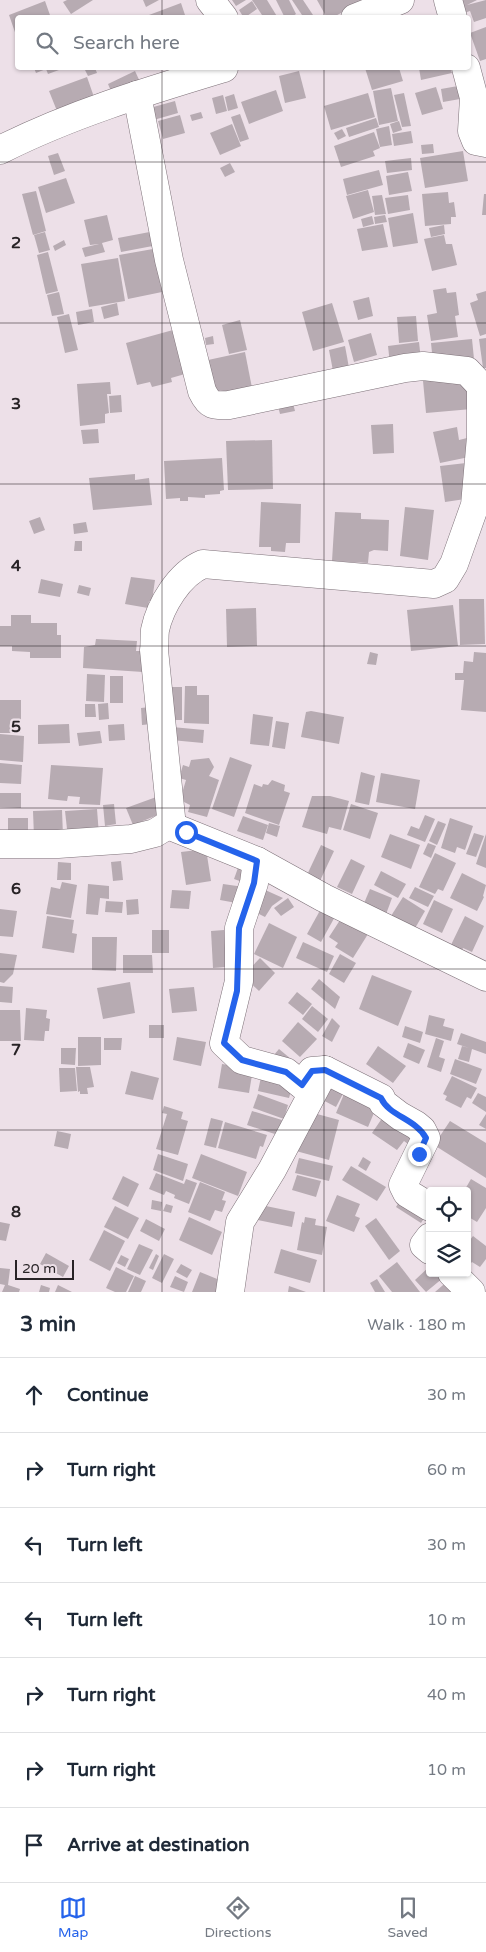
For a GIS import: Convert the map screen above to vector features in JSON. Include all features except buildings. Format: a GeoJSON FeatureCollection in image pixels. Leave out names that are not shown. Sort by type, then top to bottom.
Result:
{"type":"FeatureCollection","features":[{"type":"Feature","properties":{"kind":"street"},"geometry":{"type":"LineString","coordinates":[[210,0],[222,15]]}},
{"type":"Feature","properties":{"kind":"street"},"geometry":{"type":"LineString","coordinates":[[362,15],[400,0]]}},
{"type":"Feature","properties":{"kind":"street"},"geometry":{"type":"LineString","coordinates":[[448,0],[452,15]]}},
{"type":"Feature","properties":{"kind":"street"},"geometry":{"type":"LineString","coordinates":[[0,150],[37,132],[136,95],[217,70]]}},
{"type":"Feature","properties":{"kind":"street"},"geometry":{"type":"LineString","coordinates":[[467,70],[474,98],[472,131],[476,141],[486,142]]}},
{"type":"Feature","properties":{"kind":"street"},"geometry":{"type":"LineString","coordinates":[[0,844],[58,844],[131,839],[155,833],[168,825],[171,817],[154,650],[155,630],[163,606],[182,579],[193,568],[203,564],[434,584],[445,578],[454,564],[475,504],[484,438],[480,386],[467,371],[423,366],[405,368],[228,405],[216,406],[207,401],[202,391],[169,260],[136,95]]}},
{"type":"Feature","properties":{"kind":"street"},"geometry":{"type":"LineString","coordinates":[[168,825],[257,861],[324,898],[486,977]]}},
{"type":"Feature","properties":{"kind":"street"},"geometry":{"type":"LineString","coordinates":[[257,861],[254,883],[239,928],[237,991],[224,1043],[242,1060],[286,1072],[302,1085],[312,1071],[325,1070],[381,1098],[383,1103],[422,1130],[426,1138],[403,1185],[407,1193],[426,1205]]}},
{"type":"Feature","properties":{"kind":"street"},"geometry":{"type":"LineString","coordinates":[[230,1292],[240,1222],[272,1170],[325,1070]]}},
{"type":"Feature","properties":{"kind":"street"},"geometry":{"type":"LineString","coordinates":[[456,1277],[471,1292]]}},
{"type":"Feature","properties":{"kind":"route"},"geometry":{"type":"LineString","coordinates":[[186,832],[257,861],[254,883],[239,928],[239,981],[224,1043],[242,1060],[286,1072],[302,1085],[312,1071],[325,1070],[381,1098],[383,1103],[422,1130],[426,1138],[419,1154]]}}]}
